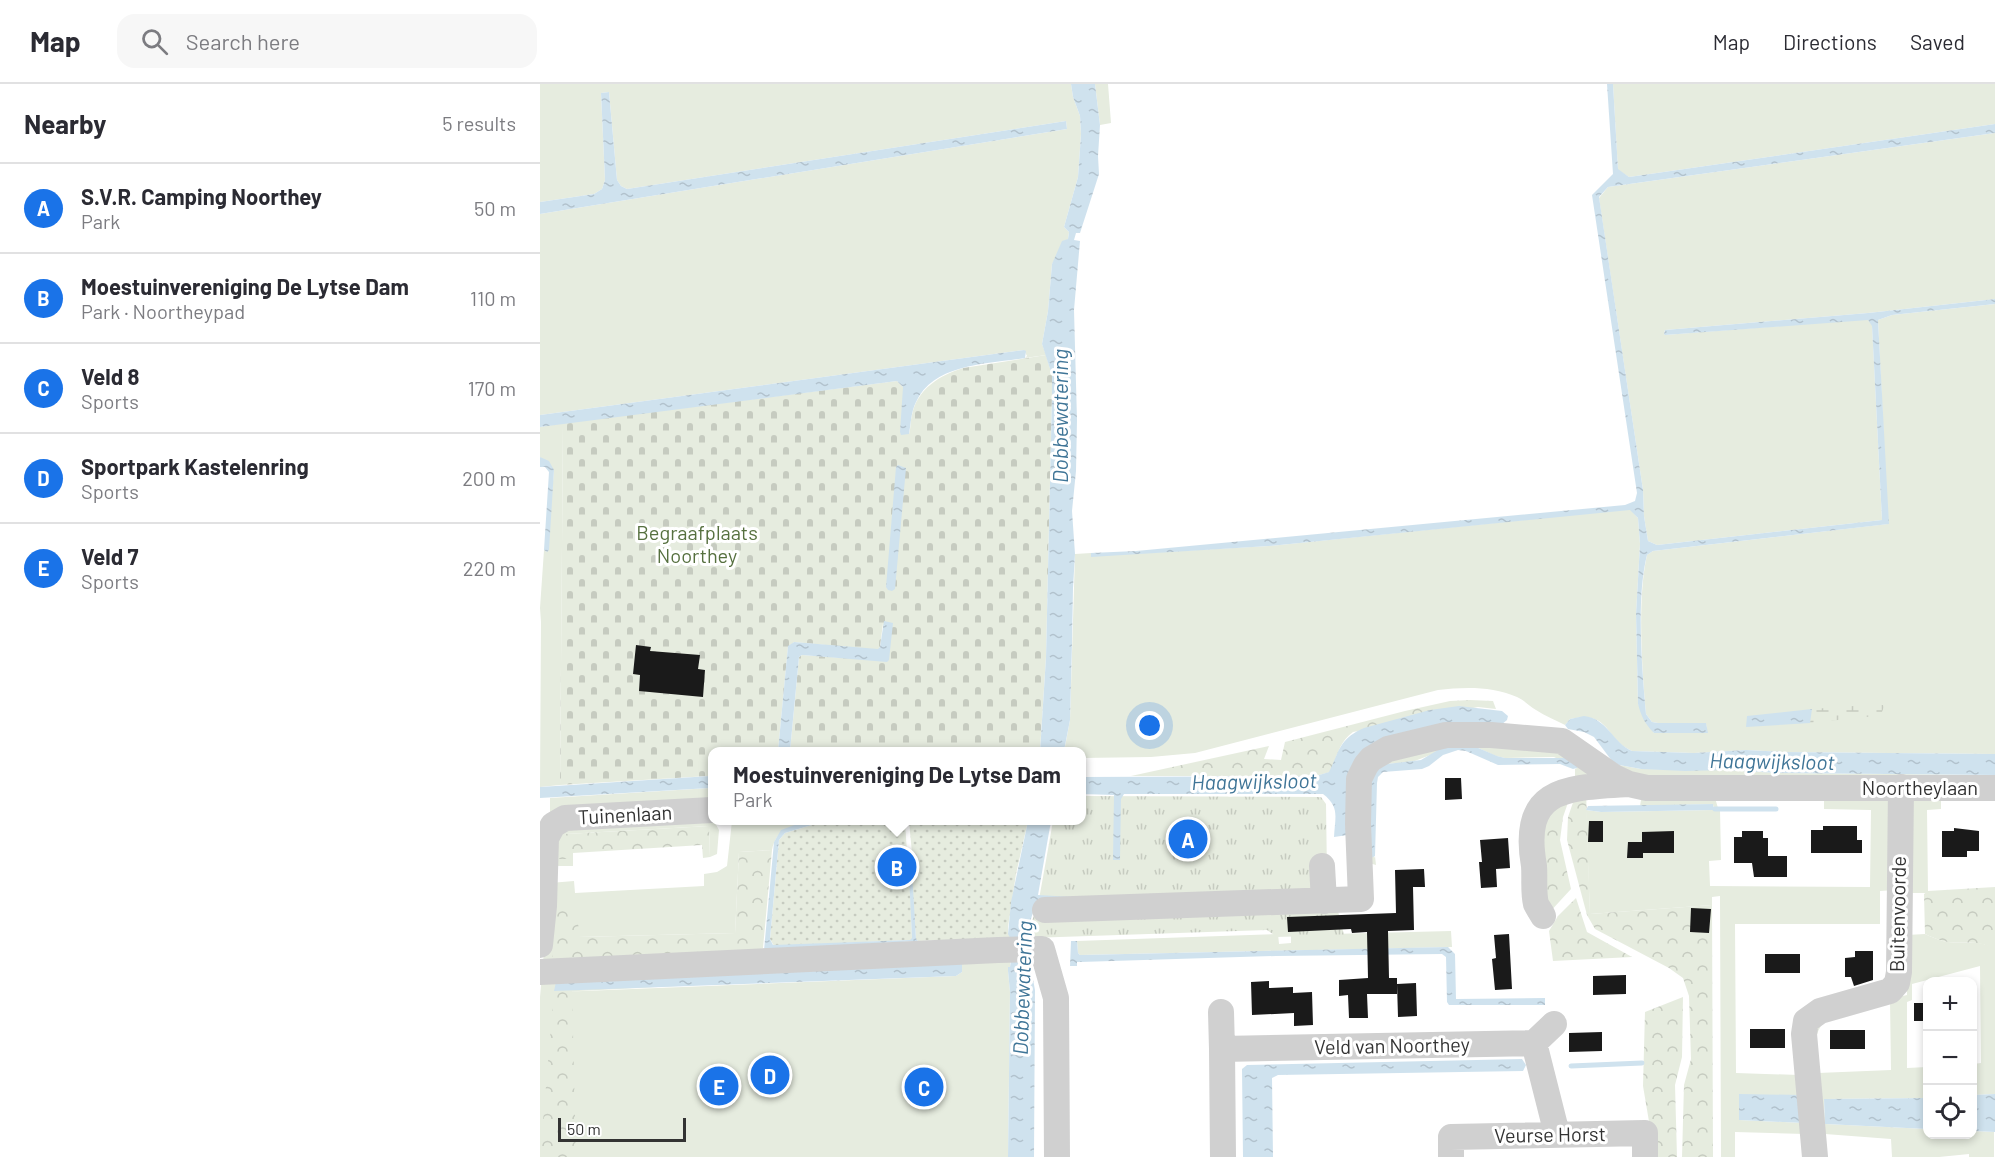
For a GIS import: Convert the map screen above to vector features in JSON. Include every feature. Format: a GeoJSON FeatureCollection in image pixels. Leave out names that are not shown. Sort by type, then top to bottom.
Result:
{"type":"FeatureCollection","features":[{"type":"Feature","properties":{"kind":"street","name":"Noortheylaan"},"geometry":{"type":"LineString","coordinates":[[1324,901],[1361,899],[1359,779],[1371,759],[1388,749],[1446,735],[1491,735],[1562,741],[1614,777],[1629,784],[1647,788],[1995,788]]}},
{"type":"Feature","properties":{"kind":"street","name":"Noortheylaan"},"geometry":{"type":"LineString","coordinates":[[1543,916],[1536,904],[1531,843],[1532,825],[1536,812],[1550,798],[1563,791],[1629,784]]}},
{"type":"Feature","properties":{"kind":"street","name":"Buitenvoorde"},"geometry":{"type":"LineString","coordinates":[[1815,1157],[1804,1034],[1806,1021],[1820,1011],[1890,991],[1897,983],[1901,788]]}},
{"type":"Feature","properties":{"kind":"street","name":"Tuinenlaan"},"geometry":{"type":"LineString","coordinates":[[540,945],[546,838],[550,829],[561,819],[708,810]]}},
{"type":"Feature","properties":{"kind":"street"},"geometry":{"type":"LineString","coordinates":[[1045,910],[1324,901],[1322,866]]}},
{"type":"Feature","properties":{"kind":"street"},"geometry":{"type":"LineString","coordinates":[[540,972],[1042,949],[1056,998],[1057,1157]]}},
{"type":"Feature","properties":{"kind":"street"},"geometry":{"type":"LineString","coordinates":[[1221,1012],[1223,1157]]}},
{"type":"Feature","properties":{"kind":"street"},"geometry":{"type":"LineString","coordinates":[[1554,1024],[1534,1043],[1557,1134]]}},
{"type":"Feature","properties":{"kind":"street","name":"Veld van Noorthey"},"geometry":{"type":"LineString","coordinates":[[1222,1049],[1534,1043]]}},
{"type":"Feature","properties":{"kind":"street","name":"Veurse Horst"},"geometry":{"type":"LineString","coordinates":[[1451,1157],[1451,1137],[1645,1133],[1645,1157]]}},
{"type":"Feature","properties":{"kind":"green space"},"geometry":{"type":"Polygon","coordinates":[[[540,84],[1071,84],[1080,116],[1078,177],[1064,227],[1069,232],[1068,239],[1052,264],[1048,311],[1042,344],[1046,355],[1025,358],[1027,356],[1024,350],[540,415],[540,214],[1067,129],[1066,121],[627,189],[617,180],[609,92],[601,93],[605,180],[602,189],[594,194],[540,202],[540,84]]]}},
{"type":"Feature","properties":{"kind":"green space"},"geometry":{"type":"Polygon","coordinates":[[[1095,84],[1108,84],[1111,123],[1100,125],[1095,84]]]}},
{"type":"Feature","properties":{"kind":"green space"},"geometry":{"type":"Polygon","coordinates":[[[1613,84],[1995,84],[1995,124],[1629,177],[1618,170],[1613,84]]]}},
{"type":"Feature","properties":{"kind":"green space"},"geometry":{"type":"Polygon","coordinates":[[[1995,133],[1995,299],[1868,313],[1665,330],[1664,333],[1665,335],[1868,319],[1872,325],[1882,520],[1657,545],[1648,541],[1643,490],[1599,198],[1608,187],[1995,133]]]}},
{"type":"Feature","properties":{"kind":"green space"},"geometry":{"type":"Polygon","coordinates":[[[1995,304],[1995,754],[1746,750],[1694,753],[1632,751],[1616,740],[1600,722],[1593,719],[1583,717],[1570,719],[1565,725],[1507,693],[1468,688],[1438,690],[1195,753],[1151,757],[1086,758],[1086,747],[1065,747],[1070,720],[1075,554],[1091,553],[1091,556],[1269,546],[1630,509],[1638,518],[1640,544],[1636,614],[1638,704],[1654,733],[1707,733],[1706,723],[1658,723],[1652,722],[1646,714],[1641,613],[1647,555],[1653,551],[1888,524],[1878,320],[1892,315],[1995,304]]]}},
{"type":"Feature","properties":{"kind":"green space","name":"Begraafplaats Noorthey"},"geometry":{"type":"Polygon","coordinates":[[[1046,355],[1052,375],[1046,657],[1040,747],[790,747],[799,657],[802,655],[887,661],[883,623],[878,650],[794,642],[788,647],[778,747],[708,747],[708,776],[560,785],[563,423],[897,381],[903,387],[909,434],[915,406],[924,391],[938,379],[963,368],[1046,355]]]}},
{"type":"Feature","properties":{"kind":"green space"},"geometry":{"type":"Polygon","coordinates":[[[563,423],[560,785],[540,787],[540,608],[544,550],[547,552],[554,470],[540,457],[540,427],[563,423]]]}},
{"type":"Feature","properties":{"kind":"green space"},"geometry":{"type":"Polygon","coordinates":[[[1450,701],[1493,701],[1496,709],[1478,707],[1353,732],[1341,745],[1330,772],[1316,776],[1131,776],[1269,746],[1264,759],[1281,760],[1285,742],[1405,711],[1450,701]]]}},
{"type":"Feature","properties":{"kind":"green space"},"geometry":{"type":"Polygon","coordinates":[[[1882,704],[1884,707],[1881,714],[1875,716],[1810,723],[1812,709],[1882,704]]]}},
{"type":"Feature","properties":{"kind":"green space"},"geometry":{"type":"Polygon","coordinates":[[[1440,743],[1559,746],[1608,776],[1575,784],[1575,769],[1577,768],[1554,757],[1505,758],[1476,747],[1433,754],[1412,762],[1387,764],[1376,768],[1374,858],[1375,856],[1376,865],[1369,863],[1367,770],[1440,743]]]}},
{"type":"Feature","properties":{"kind":"green space"},"geometry":{"type":"Polygon","coordinates":[[[1619,765],[1641,769],[1778,773],[1995,775],[1995,784],[1668,783],[1615,770],[1619,765]]]}},
{"type":"Feature","properties":{"kind":"green space"},"geometry":{"type":"Polygon","coordinates":[[[708,788],[708,805],[550,819],[550,798],[708,788]]]}},
{"type":"Feature","properties":{"kind":"green space"},"geometry":{"type":"Polygon","coordinates":[[[1586,790],[1590,914],[1712,905],[1713,1157],[1682,1157],[1684,1085],[1691,1059],[1689,996],[1683,978],[1669,968],[1595,929],[1587,915],[1567,840],[1568,817],[1577,791],[1586,790]]]}},
{"type":"Feature","properties":{"kind":"green space"},"geometry":{"type":"Polygon","coordinates":[[[1824,791],[1893,791],[1894,890],[1880,891],[1880,924],[1735,924],[1736,1073],[1799,1075],[1802,1095],[1739,1120],[1804,1123],[1805,1134],[1735,1132],[1735,1157],[1721,1157],[1720,896],[1712,897],[1712,905],[1590,914],[1586,810],[1601,812],[1714,810],[1713,804],[1640,806],[1642,794],[1715,798],[1720,809],[1721,860],[1709,861],[1710,886],[1870,887],[1871,810],[1824,809],[1824,791]]]}},
{"type":"Feature","properties":{"kind":"green space"},"geometry":{"type":"Polygon","coordinates":[[[1941,792],[1941,809],[1927,810],[1928,893],[1907,893],[1905,793],[1941,792]]]}},
{"type":"Feature","properties":{"kind":"green space"},"geometry":{"type":"Polygon","coordinates":[[[1571,794],[1563,817],[1560,840],[1571,889],[1548,914],[1539,883],[1547,805],[1571,794]]]}},
{"type":"Feature","properties":{"kind":"green space"},"geometry":{"type":"Polygon","coordinates":[[[1086,796],[1321,797],[1326,804],[1327,875],[1344,935],[1277,937],[1267,930],[1030,938],[1030,926],[1038,905],[1052,825],[1086,825],[1086,796]]]}},
{"type":"Feature","properties":{"kind":"green space"},"geometry":{"type":"Polygon","coordinates":[[[708,821],[708,825],[716,825],[719,830],[717,854],[710,857],[709,826],[566,834],[560,859],[573,859],[573,866],[554,866],[558,828],[708,821]]]}},
{"type":"Feature","properties":{"kind":"green space"},"geometry":{"type":"Polygon","coordinates":[[[732,825],[796,825],[777,837],[772,850],[739,852],[735,933],[578,937],[552,962],[753,953],[763,948],[764,950],[1011,938],[1008,971],[1010,992],[1008,1157],[540,1157],[540,997],[550,883],[574,881],[575,893],[704,886],[704,874],[717,872],[727,866],[732,825]],[[962,972],[558,992],[956,976],[962,972]]]}},
{"type":"Feature","properties":{"kind":"green space"},"geometry":{"type":"Polygon","coordinates":[[[812,825],[905,825],[907,853],[912,853],[909,825],[1027,825],[1016,874],[1008,927],[1011,938],[918,941],[910,872],[911,940],[774,946],[770,939],[779,840],[785,833],[812,825]]]}},
{"type":"Feature","properties":{"kind":"green space"},"geometry":{"type":"Polygon","coordinates":[[[709,826],[710,857],[703,858],[702,845],[573,853],[573,859],[559,859],[560,842],[566,834],[709,826]]]}},
{"type":"Feature","properties":{"kind":"green space"},"geometry":{"type":"Polygon","coordinates":[[[772,850],[763,948],[754,953],[552,962],[558,903],[577,903],[579,937],[735,933],[739,852],[772,850]]]}},
{"type":"Feature","properties":{"kind":"green space"},"geometry":{"type":"Polygon","coordinates":[[[1995,887],[1995,950],[1983,944],[1945,941],[1925,934],[1924,894],[1928,891],[1995,887]]]}},
{"type":"Feature","properties":{"kind":"green space"},"geometry":{"type":"Polygon","coordinates":[[[1576,898],[1587,932],[1632,957],[1553,961],[1549,931],[1558,916],[1576,898]]]}},
{"type":"Feature","properties":{"kind":"green space"},"geometry":{"type":"Polygon","coordinates":[[[1451,931],[1452,947],[1080,955],[1077,941],[1278,934],[1279,944],[1291,943],[1291,935],[1451,931]]]}},
{"type":"Feature","properties":{"kind":"green space"},"geometry":{"type":"Polygon","coordinates":[[[1925,934],[1945,941],[1978,943],[1995,949],[1995,1094],[1977,1095],[1977,1064],[1981,1063],[1980,966],[1938,977],[1923,977],[1923,981],[1912,984],[1912,1000],[1907,1002],[1907,1068],[1923,1067],[1923,1098],[1824,1099],[1825,1124],[1923,1129],[1923,1139],[1977,1139],[1977,1131],[1994,1132],[1994,1157],[1969,1157],[1969,1154],[1939,1157],[1892,1157],[1891,1139],[1825,1134],[1810,1029],[1821,1026],[1816,1042],[1818,1073],[1891,1070],[1890,999],[1907,995],[1907,935],[1925,934]]]}},
{"type":"Feature","properties":{"kind":"green space"},"geometry":{"type":"Polygon","coordinates":[[[554,991],[572,991],[576,1157],[540,1157],[554,991]]]}},
{"type":"Feature","properties":{"kind":"green space"},"geometry":{"type":"Polygon","coordinates":[[[1683,997],[1682,1057],[1675,1085],[1677,1157],[1655,1157],[1643,1086],[1645,1012],[1683,997]]]}},
{"type":"Feature","properties":{"kind":"water","name":"Dobbewatering"},"geometry":{"type":"Polygon","coordinates":[[[1071,84],[1095,84],[1100,125],[1099,174],[1080,233],[1076,233],[1074,240],[1080,241],[1074,310],[1077,420],[1072,511],[1075,554],[1070,720],[1065,747],[1040,747],[1046,657],[1052,396],[1052,375],[1042,344],[1048,311],[1052,264],[1062,241],[1068,239],[1069,232],[1064,227],[1078,177],[1080,116],[1071,84]]]}},
{"type":"Feature","properties":{"kind":"water"},"geometry":{"type":"Polygon","coordinates":[[[1607,84],[1613,84],[1618,169],[1629,177],[1995,124],[1995,133],[1608,187],[1599,197],[1643,490],[1648,541],[1657,545],[1882,520],[1872,326],[1868,320],[1665,335],[1665,330],[1868,313],[1995,299],[1995,304],[1892,315],[1878,320],[1889,524],[1653,551],[1647,555],[1641,612],[1646,714],[1652,722],[1658,723],[1706,723],[1708,733],[1654,733],[1640,712],[1636,614],[1640,544],[1638,518],[1630,510],[1269,546],[1091,557],[1091,553],[1136,551],[1625,505],[1635,501],[1637,493],[1592,195],[1613,174],[1607,84]]]}},
{"type":"Feature","properties":{"kind":"water"},"geometry":{"type":"Polygon","coordinates":[[[609,92],[617,180],[627,189],[1066,121],[1067,129],[540,214],[540,202],[594,194],[602,189],[605,180],[601,93],[609,92]]]}},
{"type":"Feature","properties":{"kind":"water"},"geometry":{"type":"Polygon","coordinates":[[[1026,351],[1025,358],[979,364],[949,373],[936,380],[924,389],[916,402],[909,434],[901,435],[900,432],[903,387],[897,381],[540,427],[540,415],[1026,351]]]}},
{"type":"Feature","properties":{"kind":"water"},"geometry":{"type":"Polygon","coordinates":[[[540,457],[549,461],[554,470],[549,550],[547,552],[544,550],[549,472],[545,467],[540,467],[540,457]]]}},
{"type":"Feature","properties":{"kind":"water"},"geometry":{"type":"Polygon","coordinates":[[[898,465],[906,468],[895,589],[892,591],[886,587],[898,465]]]}},
{"type":"Feature","properties":{"kind":"water"},"geometry":{"type":"Polygon","coordinates":[[[884,621],[893,623],[887,662],[802,655],[799,657],[790,747],[778,747],[788,646],[794,642],[878,649],[884,621]]]}},
{"type":"Feature","properties":{"kind":"water","name":"Haagwijksloot"},"geometry":{"type":"Polygon","coordinates":[[[1459,706],[1502,711],[1508,716],[1501,725],[1390,739],[1348,835],[1334,837],[1334,808],[1323,794],[1124,794],[1121,799],[1120,860],[1113,860],[1114,795],[1086,794],[1086,777],[1316,776],[1329,772],[1338,751],[1356,732],[1430,710],[1459,706]]]}},
{"type":"Feature","properties":{"kind":"water"},"geometry":{"type":"Polygon","coordinates":[[[1812,709],[1810,723],[1746,727],[1747,716],[1812,709]]]}},
{"type":"Feature","properties":{"kind":"water","name":"Haagwijksloot"},"geometry":{"type":"Polygon","coordinates":[[[1584,716],[1599,721],[1632,751],[1694,753],[1746,750],[1995,754],[1995,775],[1641,769],[1619,765],[1612,761],[1594,737],[1584,732],[1568,729],[1565,725],[1570,719],[1584,716]]]}},
{"type":"Feature","properties":{"kind":"water"},"geometry":{"type":"Polygon","coordinates":[[[1443,747],[1476,747],[1505,758],[1572,758],[1578,765],[1573,769],[1560,764],[1498,765],[1466,751],[1458,750],[1443,755],[1422,769],[1383,772],[1378,777],[1377,783],[1375,856],[1371,858],[1369,787],[1373,772],[1387,764],[1421,760],[1443,747]]]}},
{"type":"Feature","properties":{"kind":"water"},"geometry":{"type":"Polygon","coordinates":[[[708,776],[708,788],[540,798],[540,787],[708,776]]]}},
{"type":"Feature","properties":{"kind":"water"},"geometry":{"type":"Polygon","coordinates":[[[1713,804],[1714,810],[1601,812],[1586,810],[1588,806],[1713,804]]]}},
{"type":"Feature","properties":{"kind":"water"},"geometry":{"type":"Polygon","coordinates":[[[794,825],[812,825],[785,833],[779,840],[770,939],[773,945],[910,940],[912,938],[909,874],[912,872],[916,939],[918,941],[764,950],[774,842],[781,830],[794,825]]]}},
{"type":"Feature","properties":{"kind":"water","name":"Dobbewatering"},"geometry":{"type":"Polygon","coordinates":[[[1027,825],[1050,825],[1038,895],[1073,897],[1073,901],[1037,900],[1029,925],[1027,948],[1035,990],[1034,1157],[1008,1157],[1010,992],[1008,967],[1010,967],[1013,943],[1008,934],[1011,902],[1027,825]]]}},
{"type":"Feature","properties":{"kind":"water"},"geometry":{"type":"Polygon","coordinates":[[[1071,941],[1077,941],[1080,955],[1448,947],[1455,954],[1456,999],[1545,998],[1545,1005],[1449,1005],[1447,1002],[1446,957],[1442,954],[1077,962],[1077,966],[1070,966],[1071,941]]]}},
{"type":"Feature","properties":{"kind":"water"},"geometry":{"type":"Polygon","coordinates":[[[962,964],[962,972],[956,976],[554,991],[556,982],[962,964]]]}},
{"type":"Feature","properties":{"kind":"water"},"geometry":{"type":"Polygon","coordinates":[[[1522,1059],[1526,1065],[1523,1071],[1278,1075],[1272,1078],[1273,1157],[1243,1157],[1242,1069],[1247,1065],[1522,1059]]]}},
{"type":"Feature","properties":{"kind":"water"},"geometry":{"type":"Polygon","coordinates":[[[1739,1094],[1802,1095],[1804,1123],[1739,1120],[1739,1094]]]}},
{"type":"Feature","properties":{"kind":"water"},"geometry":{"type":"Polygon","coordinates":[[[1995,1094],[1995,1132],[1977,1131],[1977,1095],[1995,1094]]]}},
{"type":"Feature","properties":{"kind":"water"},"geometry":{"type":"Polygon","coordinates":[[[1923,1098],[1923,1129],[1825,1124],[1824,1099],[1923,1098]]]}},
{"type":"Feature","properties":{"kind":"building"},"geometry":{"type":"Polygon","coordinates":[[[636,645],[651,647],[650,651],[700,655],[698,669],[705,670],[703,697],[639,691],[640,675],[633,674],[636,645]]]}},
{"type":"Feature","properties":{"kind":"building"},"geometry":{"type":"Polygon","coordinates":[[[1445,778],[1461,778],[1462,799],[1445,800],[1445,778]]]}},
{"type":"Feature","properties":{"kind":"building"},"geometry":{"type":"Polygon","coordinates":[[[1589,821],[1603,821],[1603,842],[1588,842],[1589,821]]]}},
{"type":"Feature","properties":{"kind":"building"},"geometry":{"type":"Polygon","coordinates":[[[1823,826],[1857,826],[1857,840],[1862,840],[1862,853],[1811,853],[1811,830],[1823,830],[1823,826]]]}},
{"type":"Feature","properties":{"kind":"building"},"geometry":{"type":"Polygon","coordinates":[[[1954,828],[1979,831],[1979,851],[1967,851],[1967,857],[1942,857],[1942,831],[1954,831],[1954,828]]]}},
{"type":"Feature","properties":{"kind":"building"},"geometry":{"type":"Polygon","coordinates":[[[1674,831],[1674,853],[1643,853],[1643,858],[1627,858],[1628,842],[1642,842],[1642,832],[1674,831]]]}},
{"type":"Feature","properties":{"kind":"building"},"geometry":{"type":"Polygon","coordinates":[[[1742,831],[1763,831],[1763,838],[1768,838],[1768,856],[1787,856],[1787,877],[1754,877],[1752,863],[1734,863],[1734,837],[1742,837],[1742,831]]]}},
{"type":"Feature","properties":{"kind":"building"},"geometry":{"type":"Polygon","coordinates":[[[1508,838],[1510,868],[1496,869],[1497,887],[1481,888],[1480,840],[1508,838]]]}},
{"type":"Feature","properties":{"kind":"building"},"geometry":{"type":"Polygon","coordinates":[[[1424,869],[1425,887],[1413,887],[1414,930],[1388,931],[1389,978],[1397,978],[1397,994],[1367,994],[1368,1018],[1349,1018],[1348,995],[1339,996],[1339,980],[1368,978],[1367,932],[1352,933],[1351,929],[1288,932],[1287,917],[1396,913],[1395,870],[1424,869]]]}},
{"type":"Feature","properties":{"kind":"building"},"geometry":{"type":"Polygon","coordinates":[[[1691,908],[1711,909],[1709,933],[1690,932],[1691,908]]]}},
{"type":"Feature","properties":{"kind":"building"},"geometry":{"type":"Polygon","coordinates":[[[1509,934],[1512,989],[1495,990],[1492,959],[1496,958],[1494,935],[1509,934]]]}},
{"type":"Feature","properties":{"kind":"building"},"geometry":{"type":"Polygon","coordinates":[[[1855,951],[1873,951],[1873,980],[1854,986],[1851,977],[1845,977],[1845,958],[1855,957],[1855,951]]]}},
{"type":"Feature","properties":{"kind":"building"},"geometry":{"type":"Polygon","coordinates":[[[1765,954],[1800,954],[1800,973],[1765,973],[1765,954]]]}},
{"type":"Feature","properties":{"kind":"building"},"geometry":{"type":"Polygon","coordinates":[[[1626,975],[1626,994],[1593,995],[1593,976],[1626,975]]]}},
{"type":"Feature","properties":{"kind":"building"},"geometry":{"type":"Polygon","coordinates":[[[1269,981],[1269,988],[1293,987],[1293,993],[1312,992],[1313,1025],[1294,1026],[1294,1013],[1252,1015],[1251,982],[1269,981]]]}},
{"type":"Feature","properties":{"kind":"building"},"geometry":{"type":"Polygon","coordinates":[[[1416,983],[1417,1016],[1398,1017],[1397,984],[1416,983]]]}},
{"type":"Feature","properties":{"kind":"building"},"geometry":{"type":"Polygon","coordinates":[[[1914,1003],[1923,1003],[1923,1021],[1914,1021],[1914,1003]]]}},
{"type":"Feature","properties":{"kind":"building"},"geometry":{"type":"Polygon","coordinates":[[[1750,1029],[1785,1029],[1785,1048],[1750,1048],[1750,1029]]]}},
{"type":"Feature","properties":{"kind":"building"},"geometry":{"type":"Polygon","coordinates":[[[1830,1030],[1865,1030],[1865,1049],[1830,1049],[1830,1030]]]}},
{"type":"Feature","properties":{"kind":"building"},"geometry":{"type":"Polygon","coordinates":[[[1602,1032],[1602,1051],[1569,1052],[1569,1033],[1602,1032]]]}},
{"type":"Feature","properties":{"kind":"waterway"},"geometry":{"type":"LineString","coordinates":[[1715,809],[1776,809]]}},
{"type":"Feature","properties":{"kind":"waterway"},"geometry":{"type":"LineString","coordinates":[[1571,1066],[1642,1063]]}},
{"type":"Feature","properties":{"kind":"place","name":"S.V.R. Camping Noorthey"},"geometry":{"type":"Point","coordinates":[1188,839]}},
{"type":"Feature","properties":{"kind":"place","name":"Moestuinvereniging De Lytse Dam"},"geometry":{"type":"Point","coordinates":[897,867]}},
{"type":"Feature","properties":{"kind":"place","name":"Sportpark Kastelenring"},"geometry":{"type":"Point","coordinates":[770,1075]}},
{"type":"Feature","properties":{"kind":"place","name":"Veld 7"},"geometry":{"type":"Point","coordinates":[719,1086]}},
{"type":"Feature","properties":{"kind":"place","name":"Veld 8"},"geometry":{"type":"Point","coordinates":[924,1087]}}]}
